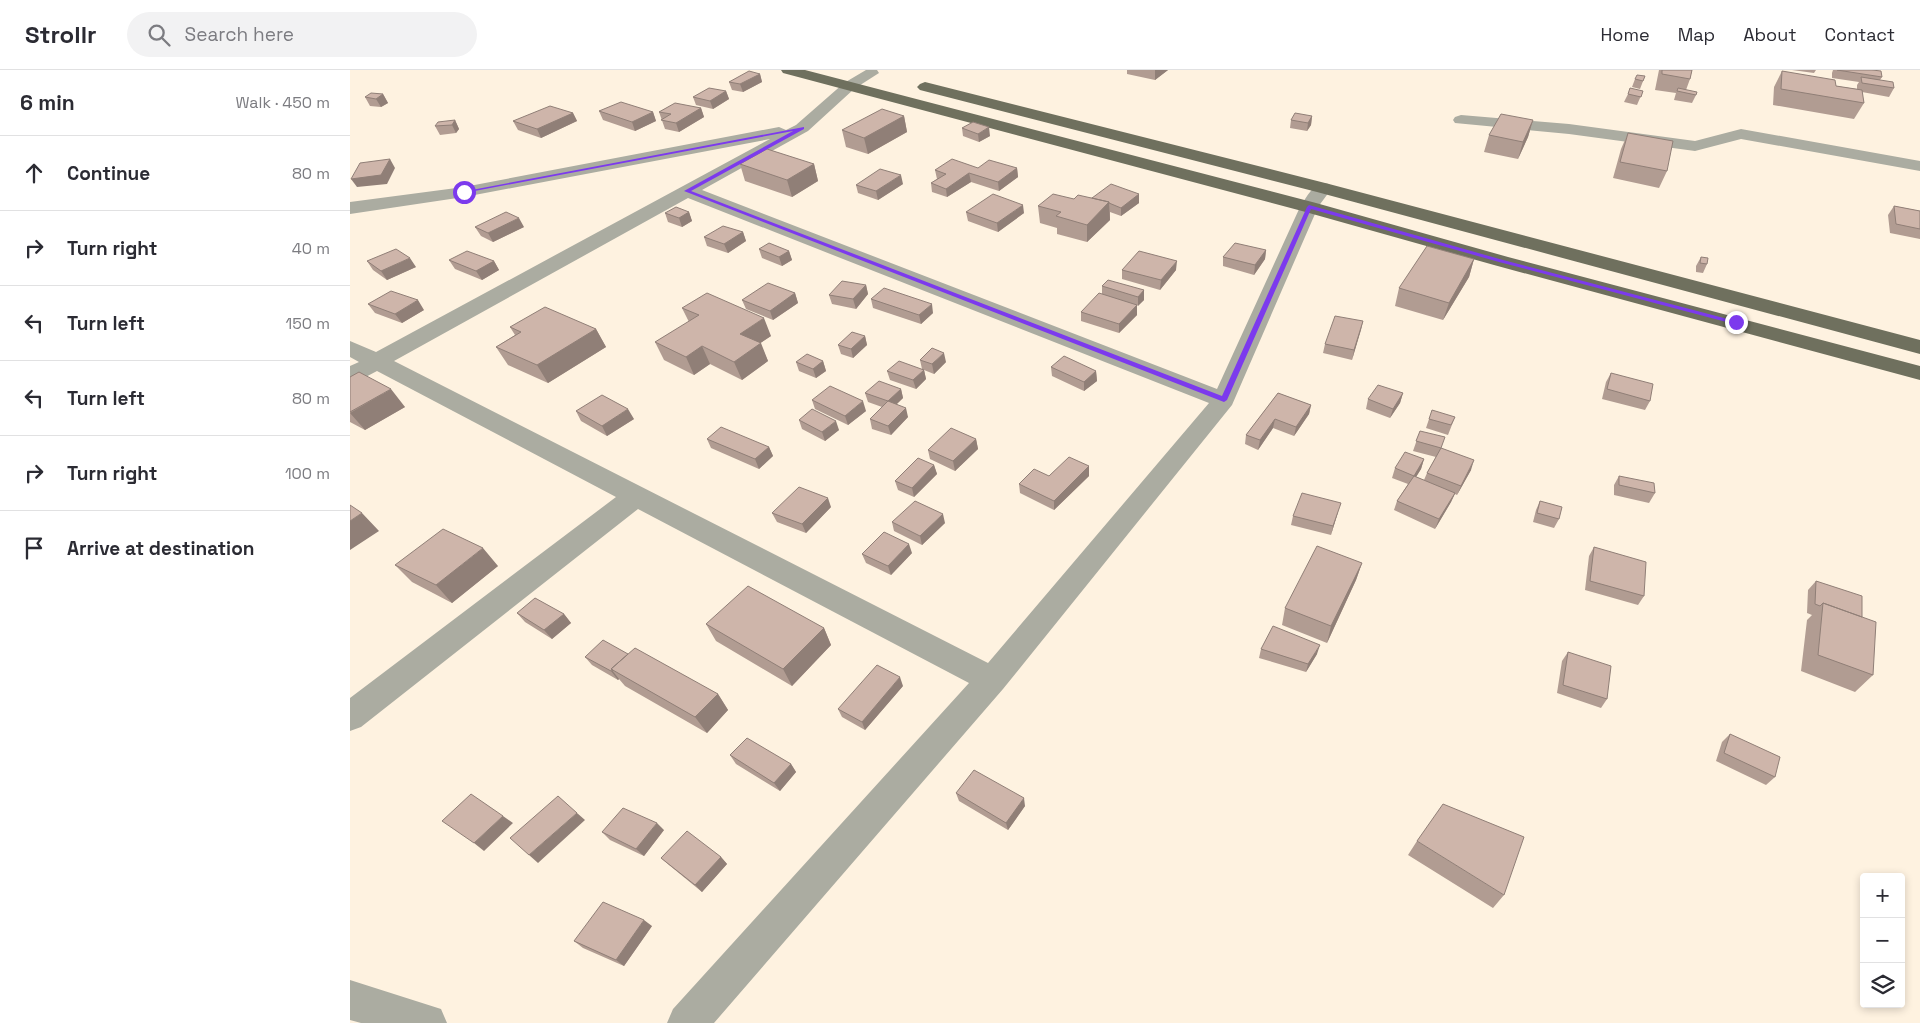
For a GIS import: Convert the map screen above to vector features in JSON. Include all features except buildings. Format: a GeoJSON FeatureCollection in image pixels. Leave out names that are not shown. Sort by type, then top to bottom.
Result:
{"type":"FeatureCollection","features":[{"type":"Feature","properties":{"kind":"main road"},"geometry":{"type":"LineString","coordinates":[[788,70],[1316,197],[1920,347]]}},
{"type":"Feature","properties":{"kind":"main road"},"geometry":{"type":"LineString","coordinates":[[866,72],[891,78]]}},
{"type":"Feature","properties":{"kind":"main road"},"geometry":{"type":"LineString","coordinates":[[910,83],[1316,197],[1501,261],[1736,322],[1920,373]]}},
{"type":"Feature","properties":{"kind":"street"},"geometry":{"type":"LineString","coordinates":[[350,376],[802,128],[866,72]]}},
{"type":"Feature","properties":{"kind":"street"},"geometry":{"type":"LineString","coordinates":[[1461,120],[1569,129],[1695,146],[1741,134],[1920,166]]}},
{"type":"Feature","properties":{"kind":"street"},"geometry":{"type":"LineString","coordinates":[[350,208],[464,192],[802,128]]}},
{"type":"Feature","properties":{"kind":"street"},"geometry":{"type":"LineString","coordinates":[[687,191],[1224,400]]}},
{"type":"Feature","properties":{"kind":"street"},"geometry":{"type":"LineString","coordinates":[[687,1023],[992,680],[1224,400],[1316,197]]}},
{"type":"Feature","properties":{"kind":"street"},"geometry":{"type":"LineString","coordinates":[[350,348],[992,680]]}},
{"type":"Feature","properties":{"kind":"street"},"geometry":{"type":"LineString","coordinates":[[350,717],[636,496]]}},
{"type":"Feature","properties":{"kind":"street"},"geometry":{"type":"LineString","coordinates":[[350,1000],[427,1023]]}},
{"type":"Feature","properties":{"kind":"route"},"geometry":{"type":"LineString","coordinates":[[464,192],[802,128],[687,191],[1224,400],[1309,207],[1501,261],[1736,322]]}}]}
